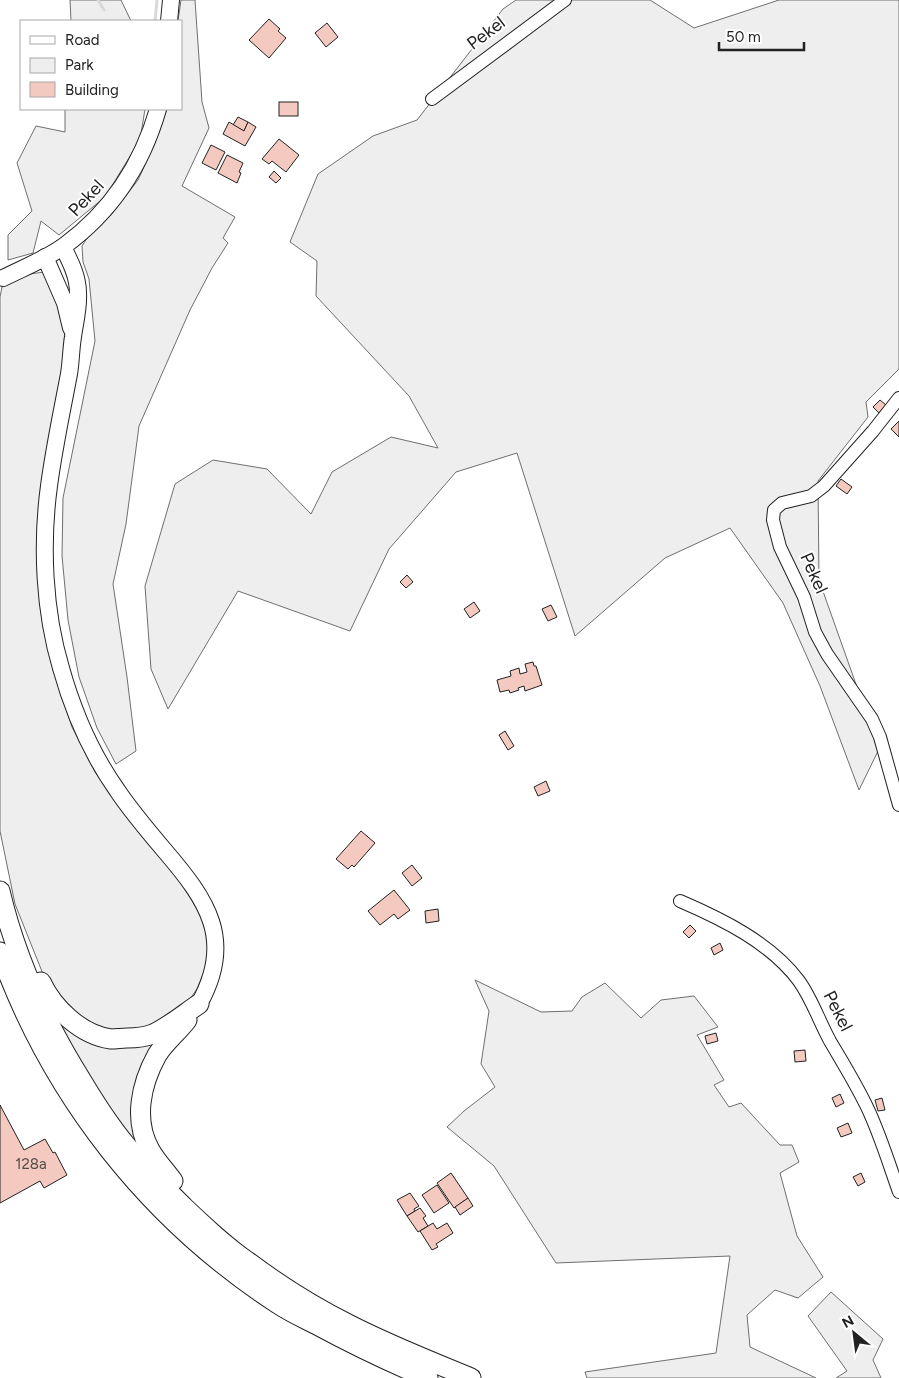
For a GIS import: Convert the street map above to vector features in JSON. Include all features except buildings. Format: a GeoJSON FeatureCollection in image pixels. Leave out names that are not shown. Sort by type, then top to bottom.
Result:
{"type":"FeatureCollection","features":[{"type":"Feature","properties":{"kind":"highway"},"geometry":{"type":"LineString","coordinates":[[0,893],[42,985],[70,1020],[85,1030],[110,1039],[135,1038],[152,1034],[199,1004]]}},
{"type":"Feature","properties":{"kind":"highway"},"geometry":{"type":"LineString","coordinates":[[0,893],[18,952],[47,1022],[66,1057],[100,1111],[131,1152],[167,1190],[216,1238],[247,1262],[290,1290],[349,1325],[409,1353],[471,1378]]}},
{"type":"Feature","properties":{"kind":"highway"},"geometry":{"type":"LineString","coordinates":[[0,952],[17,995],[53,1068],[86,1120],[155,1205],[236,1274],[279,1305],[343,1340],[428,1378]]}},
{"type":"Feature","properties":{"kind":"highway"},"geometry":{"type":"LineString","coordinates":[[199,1004],[184,1025],[158,1054],[146,1077],[140,1103],[141,1122],[144,1137],[150,1151],[216,1238]]}},
{"type":"Feature","properties":{"kind":"main road"},"geometry":{"type":"LineString","coordinates":[[169,20],[171,0]]}},
{"type":"Feature","properties":{"kind":"main road","name":"Pekel"},"geometry":{"type":"LineString","coordinates":[[3,278],[63,247],[99,216],[118,195],[137,165],[151,134],[158,110]]}},
{"type":"Feature","properties":{"kind":"main road"},"geometry":{"type":"LineString","coordinates":[[63,247],[75,272],[78,292],[69,372],[48,488],[46,576],[55,648],[64,682],[84,734],[99,762],[141,822],[190,881],[203,901],[212,923],[215,944],[214,962],[208,988],[199,1004]]}},
{"type":"Feature","properties":{"kind":"main road"},"geometry":{"type":"LineString","coordinates":[[45,257],[65,303],[72,337]]}},
{"type":"Feature","properties":{"kind":"street","name":"Pekel"},"geometry":{"type":"LineString","coordinates":[[432,98],[565,0]]}},
{"type":"Feature","properties":{"kind":"street","name":"Pekel"},"geometry":{"type":"LineString","coordinates":[[899,398],[824,486],[811,496],[782,503],[774,510],[773,520],[780,547],[804,597],[819,639],[830,660],[872,719],[880,737],[899,805]]}},
{"type":"Feature","properties":{"kind":"street","name":"Pekel"},"geometry":{"type":"LineString","coordinates":[[680,901],[740,930],[775,956],[798,980],[814,1006],[829,1039],[867,1108],[899,1192]]}},
{"type":"Feature","properties":{"kind":"green space"},"geometry":{"type":"Polygon","coordinates":[[[70,0],[121,0],[131,20],[71,20],[70,0]]]}},
{"type":"Feature","properties":{"kind":"green space"},"geometry":{"type":"Polygon","coordinates":[[[181,0],[195,0],[202,102],[209,128],[182,186],[235,217],[223,238],[228,243],[212,268],[190,310],[139,426],[126,524],[113,584],[136,751],[116,764],[97,728],[79,677],[68,620],[62,556],[63,498],[95,341],[89,279],[83,262],[82,246],[89,235],[111,215],[138,180],[154,145],[167,110],[182,110],[182,20],[178,20],[181,0]]]}},
{"type":"Feature","properties":{"kind":"green space"},"geometry":{"type":"Polygon","coordinates":[[[516,0],[650,0],[694,28],[779,0],[899,0],[899,369],[866,402],[868,417],[818,481],[819,580],[879,749],[859,790],[820,686],[783,603],[730,528],[665,558],[575,636],[517,453],[456,472],[389,549],[350,631],[238,591],[168,709],[151,669],[145,586],[175,484],[213,460],[267,469],[311,514],[332,472],[391,437],[438,448],[409,396],[316,296],[317,261],[290,242],[318,174],[373,136],[417,120],[503,9],[516,0]]]}},
{"type":"Feature","properties":{"kind":"green space"},"geometry":{"type":"Polygon","coordinates":[[[65,110],[145,110],[140,140],[105,197],[59,235],[41,221],[33,253],[8,260],[8,235],[32,211],[17,163],[36,126],[65,132],[65,110]]]}},
{"type":"Feature","properties":{"kind":"green space"},"geometry":{"type":"Polygon","coordinates":[[[44,272],[49,278],[65,327],[63,363],[54,410],[38,566],[42,619],[53,670],[72,727],[95,772],[123,812],[193,897],[203,920],[208,941],[207,964],[197,989],[184,1007],[160,1023],[127,1033],[88,1026],[47,984],[15,904],[0,831],[0,297],[2,287],[30,274],[44,272]]]}},
{"type":"Feature","properties":{"kind":"green space"},"geometry":{"type":"Polygon","coordinates":[[[475,980],[541,1012],[572,1011],[582,997],[605,983],[641,1018],[661,1000],[694,996],[718,1027],[697,1035],[724,1080],[714,1085],[729,1107],[741,1103],[780,1145],[792,1145],[799,1162],[780,1173],[797,1236],[823,1277],[798,1298],[775,1290],[747,1315],[750,1347],[816,1378],[587,1378],[585,1372],[716,1353],[730,1256],[556,1263],[494,1166],[447,1127],[495,1087],[481,1064],[489,1011],[475,980]]]}},
{"type":"Feature","properties":{"kind":"green space"},"geometry":{"type":"Polygon","coordinates":[[[53,1010],[83,1034],[172,1027],[150,1059],[141,1150],[91,1082],[67,1042],[53,1010]]]}},
{"type":"Feature","properties":{"kind":"green space"},"geometry":{"type":"Polygon","coordinates":[[[831,1292],[883,1339],[873,1360],[881,1378],[836,1378],[847,1371],[808,1316],[831,1292]]]}},
{"type":"Feature","properties":{"kind":"waterway"},"geometry":{"type":"LineString","coordinates":[[98,0],[104,10]]}},
{"type":"Feature","properties":{"kind":"waterway"},"geometry":{"type":"LineString","coordinates":[[155,20],[157,0]]}}]}
